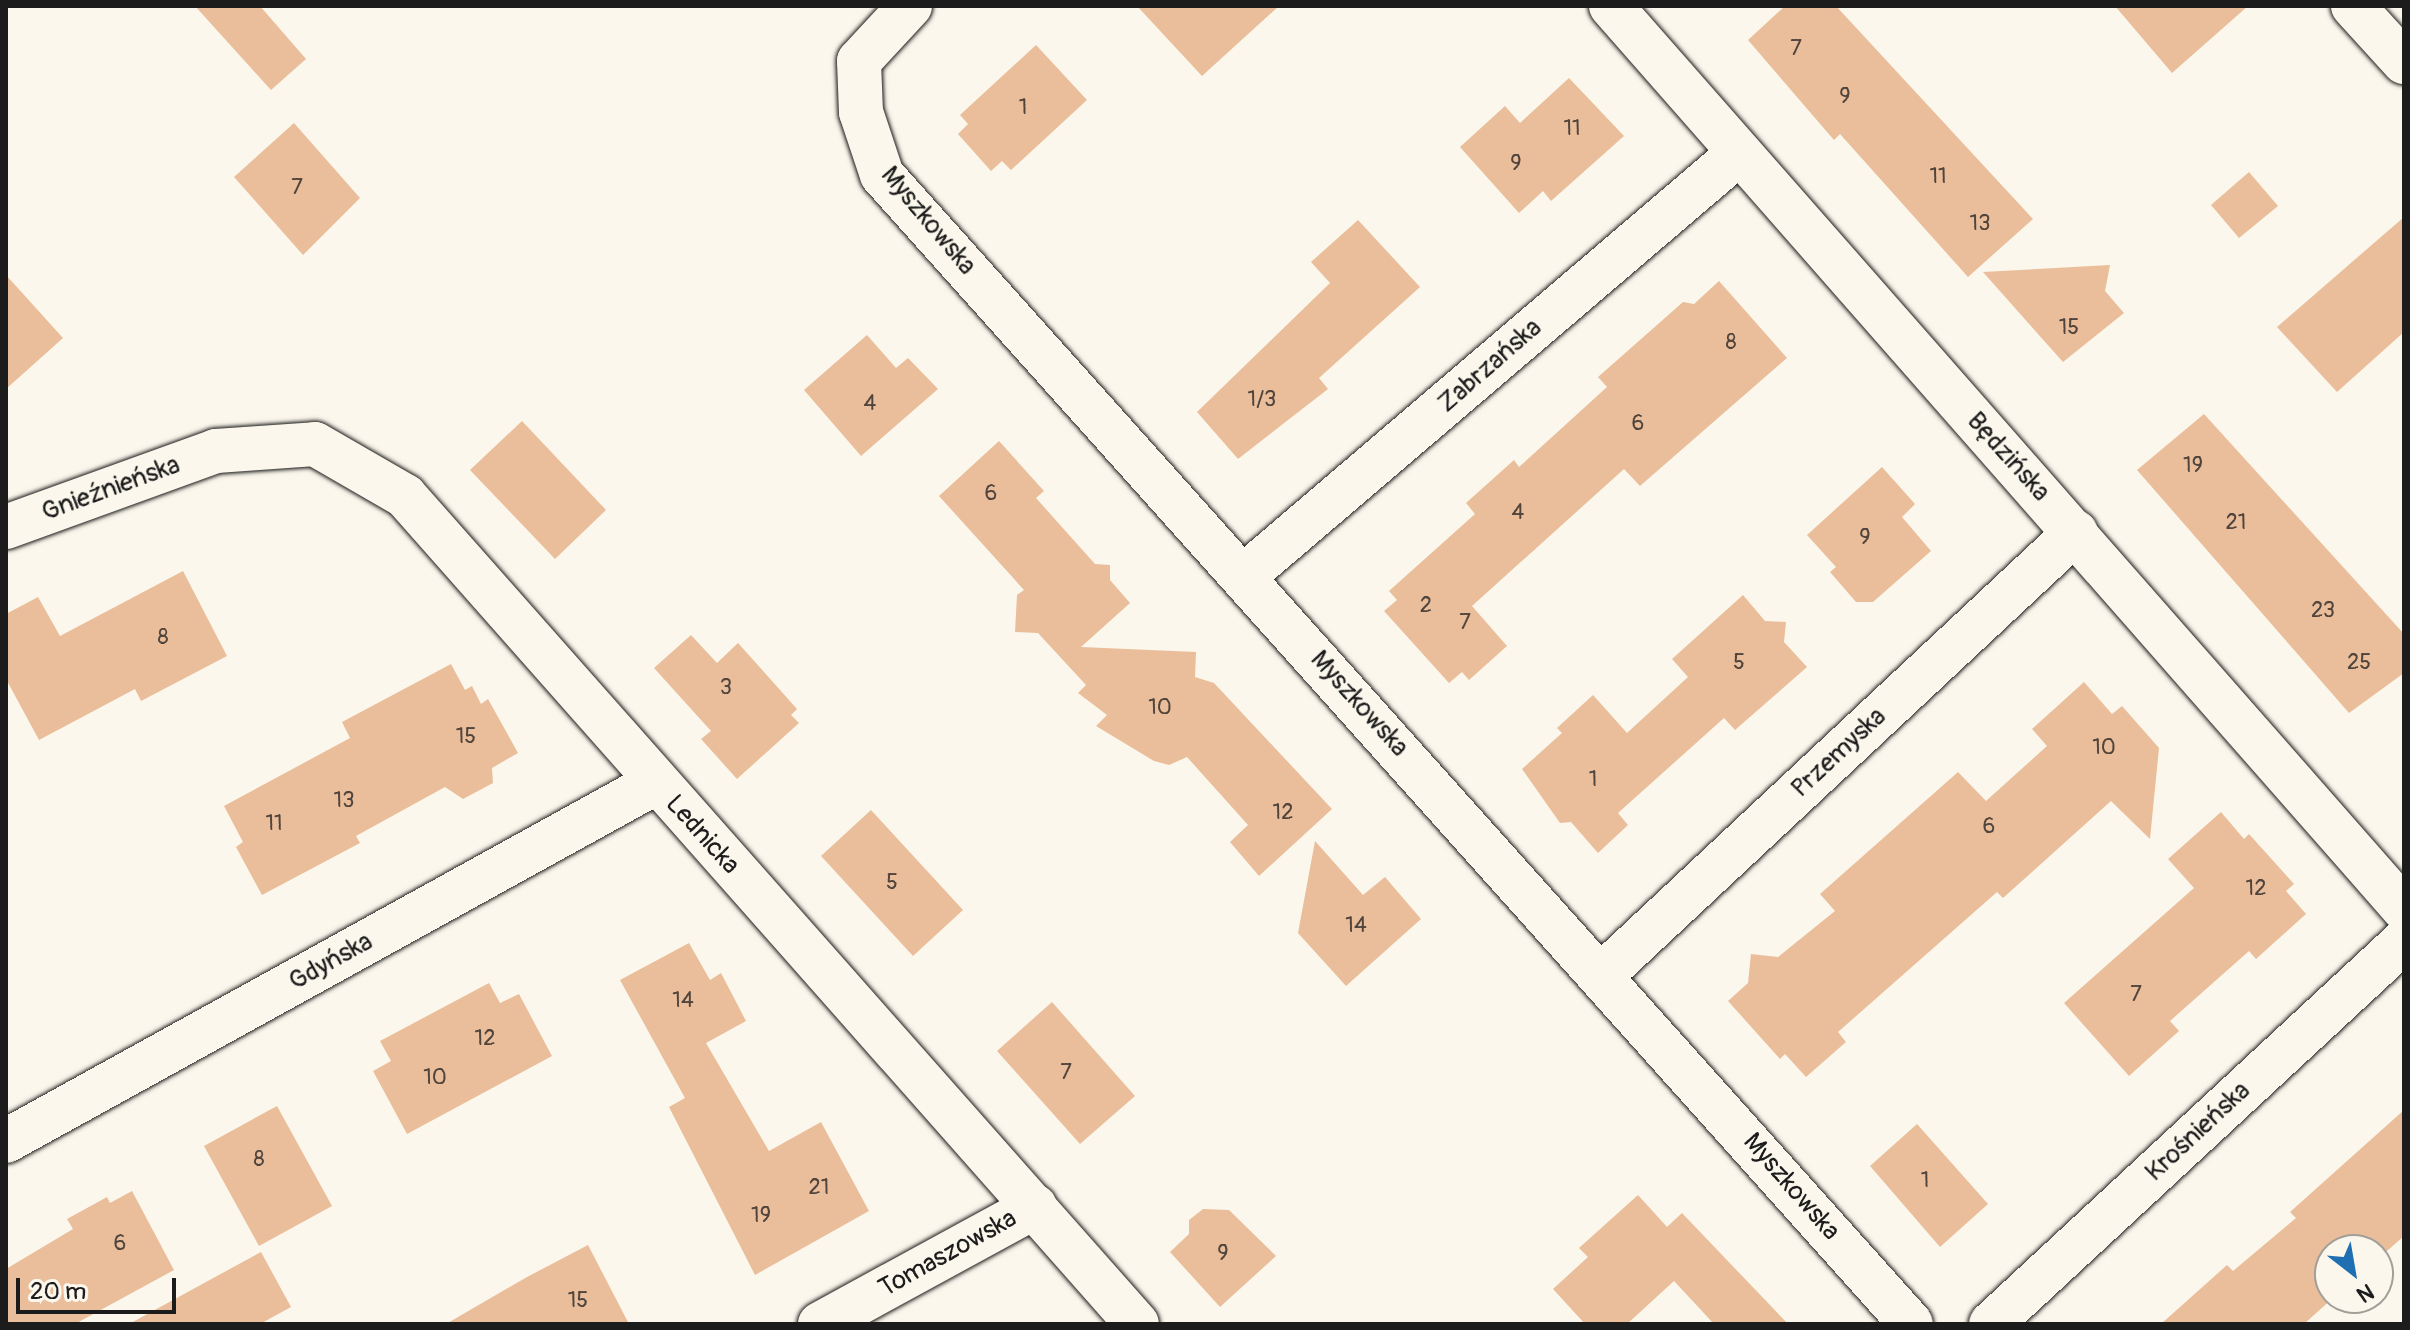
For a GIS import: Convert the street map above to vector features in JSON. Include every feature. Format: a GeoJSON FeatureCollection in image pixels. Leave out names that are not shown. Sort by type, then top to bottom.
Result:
{"type":"FeatureCollection","features":[{"type":"Feature","properties":{"kind":"street","name":"Myszkowska"},"geometry":{"type":"LineString","coordinates":[[910,6],[859,61],[861,112],[882,175],[1603,974],[1911,1324]]}},
{"type":"Feature","properties":{"kind":"street","name":"Będzińska"},"geometry":{"type":"LineString","coordinates":[[1611,6],[1737,155],[2076,532],[2404,909]]}},
{"type":"Feature","properties":{"kind":"street"},"geometry":{"type":"LineString","coordinates":[[2353,6],[2404,62]]}},
{"type":"Feature","properties":{"kind":"street","name":"Zabrzańska"},"geometry":{"type":"LineString","coordinates":[[1244,576],[1737,155]]}},
{"type":"Feature","properties":{"kind":"street","name":"Lednicka"},"geometry":{"type":"LineString","coordinates":[[216,451],[315,444],[405,496],[655,783],[1137,1324]]}},
{"type":"Feature","properties":{"kind":"street","name":"Gnieźnieńska"},"geometry":{"type":"LineString","coordinates":[[6,527],[216,451]]}},
{"type":"Feature","properties":{"kind":"street","name":"Przemyska"},"geometry":{"type":"LineString","coordinates":[[1603,974],[2076,532]]}},
{"type":"Feature","properties":{"kind":"street","name":"Gdyńska"},"geometry":{"type":"LineString","coordinates":[[6,1141],[655,783]]}},
{"type":"Feature","properties":{"kind":"street","name":"Krośnieńska"},"geometry":{"type":"LineString","coordinates":[[1991,1324],[2404,941]]}},
{"type":"Feature","properties":{"kind":"street","name":"Tomaszowska"},"geometry":{"type":"LineString","coordinates":[[820,1324],[1035,1207]]}},
{"type":"Feature","properties":{"kind":"building"},"geometry":{"type":"Polygon","coordinates":[[[195,6],[260,6],[306,59],[271,90],[195,6]]]}},
{"type":"Feature","properties":{"kind":"building"},"geometry":{"type":"Polygon","coordinates":[[[1137,6],[1279,6],[1202,76],[1137,6]]]}},
{"type":"Feature","properties":{"kind":"building"},"geometry":{"type":"Polygon","coordinates":[[[1785,6],[1836,6],[2033,219],[1968,277],[1840,134],[1834,140],[1748,40],[1785,6]]]}},
{"type":"Feature","properties":{"kind":"building"},"geometry":{"type":"Polygon","coordinates":[[[2115,6],[2248,6],[2172,73],[2115,6]]]}},
{"type":"Feature","properties":{"kind":"building"},"geometry":{"type":"Polygon","coordinates":[[[1036,45],[1087,100],[1011,170],[1002,161],[991,171],[958,134],[968,124],[960,115],[1036,45]]]}},
{"type":"Feature","properties":{"kind":"building"},"geometry":{"type":"Polygon","coordinates":[[[1569,78],[1624,136],[1551,201],[1543,191],[1519,213],[1460,147],[1505,106],[1520,123],[1569,78]]]}},
{"type":"Feature","properties":{"kind":"building"},"geometry":{"type":"Polygon","coordinates":[[[294,123],[360,198],[303,255],[234,177],[294,123]]]}},
{"type":"Feature","properties":{"kind":"building"},"geometry":{"type":"Polygon","coordinates":[[[2249,172],[2278,206],[2239,238],[2211,205],[2249,172]]]}},
{"type":"Feature","properties":{"kind":"building"},"geometry":{"type":"Polygon","coordinates":[[[2404,217],[2404,332],[2337,392],[2277,327],[2404,217]]]}},
{"type":"Feature","properties":{"kind":"building"},"geometry":{"type":"Polygon","coordinates":[[[1358,220],[1420,287],[1319,378],[1328,389],[1238,459],[1197,412],[1330,283],[1311,262],[1358,220]]]}},
{"type":"Feature","properties":{"kind":"building"},"geometry":{"type":"Polygon","coordinates":[[[2110,265],[2105,291],[2124,313],[2063,362],[1983,272],[2110,265]]]}},
{"type":"Feature","properties":{"kind":"building"},"geometry":{"type":"Polygon","coordinates":[[[6,275],[63,338],[6,389],[6,275]]]}},
{"type":"Feature","properties":{"kind":"building"},"geometry":{"type":"Polygon","coordinates":[[[1719,281],[1787,358],[1640,486],[1624,469],[1472,606],[1507,646],[1469,680],[1462,672],[1449,683],[1384,611],[1397,600],[1389,591],[1475,514],[1466,503],[1514,460],[1519,467],[1607,387],[1598,377],[1683,302],[1694,304],[1719,281]]]}},
{"type":"Feature","properties":{"kind":"building"},"geometry":{"type":"Polygon","coordinates":[[[867,335],[896,368],[908,358],[938,389],[861,456],[804,390],[867,335]]]}},
{"type":"Feature","properties":{"kind":"building"},"geometry":{"type":"Polygon","coordinates":[[[2204,414],[2404,634],[2404,673],[2349,713],[2137,470],[2204,414]]]}},
{"type":"Feature","properties":{"kind":"building"},"geometry":{"type":"Polygon","coordinates":[[[522,421],[606,510],[555,559],[470,470],[522,421]]]}},
{"type":"Feature","properties":{"kind":"building"},"geometry":{"type":"Polygon","coordinates":[[[999,441],[1044,491],[1036,498],[1095,564],[1110,565],[1110,580],[1130,603],[1081,647],[1196,652],[1195,677],[1214,683],[1332,809],[1259,876],[1230,842],[1248,825],[1187,757],[1169,765],[1154,761],[1096,726],[1107,715],[1078,693],[1086,685],[1038,633],[1015,632],[1017,595],[1024,590],[939,496],[999,441]]]}},
{"type":"Feature","properties":{"kind":"building"},"geometry":{"type":"Polygon","coordinates":[[[1882,467],[1915,504],[1902,517],[1931,551],[1873,602],[1856,602],[1830,572],[1836,567],[1807,535],[1882,467]]]}},
{"type":"Feature","properties":{"kind":"building"},"geometry":{"type":"Polygon","coordinates":[[[183,571],[227,656],[141,701],[135,689],[39,740],[6,679],[6,614],[38,597],[60,636],[183,571]]]}},
{"type":"Feature","properties":{"kind":"building"},"geometry":{"type":"Polygon","coordinates":[[[1743,595],[1765,621],[1786,622],[1784,642],[1807,667],[1735,730],[1724,718],[1618,813],[1628,825],[1598,853],[1571,822],[1560,823],[1522,769],[1562,733],[1557,728],[1593,695],[1627,733],[1688,677],[1672,659],[1743,595]]]}},
{"type":"Feature","properties":{"kind":"building"},"geometry":{"type":"Polygon","coordinates":[[[691,635],[717,663],[738,643],[797,709],[791,715],[799,723],[737,779],[701,739],[711,731],[654,668],[691,635]]]}},
{"type":"Feature","properties":{"kind":"building"},"geometry":{"type":"Polygon","coordinates":[[[451,664],[465,690],[472,686],[481,704],[488,699],[518,753],[492,768],[493,783],[463,799],[445,787],[356,836],[360,843],[262,895],[236,847],[243,842],[224,806],[350,738],[342,722],[451,664]]]}},
{"type":"Feature","properties":{"kind":"building"},"geometry":{"type":"Polygon","coordinates":[[[2084,682],[2112,714],[2122,706],[2159,748],[2150,839],[2111,801],[2003,898],[1997,892],[1838,1032],[1846,1042],[1806,1077],[1785,1054],[1780,1059],[1728,1001],[1748,983],[1751,954],[1778,957],[1835,911],[1820,894],[1958,772],[1986,801],[2047,746],[2032,729],[2084,682]]]}},
{"type":"Feature","properties":{"kind":"building"},"geometry":{"type":"Polygon","coordinates":[[[871,810],[963,910],[913,956],[821,856],[871,810]]]}},
{"type":"Feature","properties":{"kind":"building"},"geometry":{"type":"Polygon","coordinates":[[[2221,812],[2244,839],[2249,834],[2294,884],[2286,891],[2306,914],[2256,959],[2249,951],[2170,1021],[2179,1031],[2129,1076],[2064,1003],[2194,888],[2168,859],[2221,812]]]}},
{"type":"Feature","properties":{"kind":"building"},"geometry":{"type":"Polygon","coordinates":[[[1315,841],[1363,895],[1385,877],[1421,919],[1346,986],[1298,933],[1315,841]]]}},
{"type":"Feature","properties":{"kind":"building"},"geometry":{"type":"Polygon","coordinates":[[[689,943],[710,980],[721,973],[746,1021],[706,1043],[769,1151],[821,1122],[869,1211],[755,1275],[669,1107],[685,1098],[620,980],[689,943]]]}},
{"type":"Feature","properties":{"kind":"building"},"geometry":{"type":"Polygon","coordinates":[[[489,983],[500,1003],[519,994],[552,1056],[407,1134],[373,1071],[391,1061],[380,1041],[489,983]]]}},
{"type":"Feature","properties":{"kind":"building"},"geometry":{"type":"Polygon","coordinates":[[[1052,1002],[1135,1096],[1080,1144],[997,1051],[1052,1002]]]}},
{"type":"Feature","properties":{"kind":"building"},"geometry":{"type":"Polygon","coordinates":[[[277,1106],[332,1206],[259,1246],[204,1146],[277,1106]]]}},
{"type":"Feature","properties":{"kind":"building"},"geometry":{"type":"Polygon","coordinates":[[[2404,1110],[2404,1236],[2394,1245],[2394,1234],[2314,1234],[2315,1314],[2304,1324],[2161,1324],[2227,1265],[2233,1271],[2296,1218],[2290,1212],[2404,1110]]]}},
{"type":"Feature","properties":{"kind":"building"},"geometry":{"type":"Polygon","coordinates":[[[1917,1124],[1988,1204],[1940,1247],[1870,1166],[1917,1124]]]}},
{"type":"Feature","properties":{"kind":"building"},"geometry":{"type":"Polygon","coordinates":[[[132,1191],[174,1270],[75,1324],[6,1324],[6,1269],[73,1229],[67,1219],[107,1197],[110,1203],[132,1191]]]}},
{"type":"Feature","properties":{"kind":"building"},"geometry":{"type":"Polygon","coordinates":[[[1638,1195],[1667,1227],[1682,1213],[1788,1324],[1714,1324],[1674,1281],[1627,1324],[1585,1324],[1553,1289],[1588,1257],[1579,1248],[1638,1195]]]}},
{"type":"Feature","properties":{"kind":"building"},"geometry":{"type":"Polygon","coordinates":[[[1203,1209],[1229,1210],[1276,1256],[1220,1307],[1170,1252],[1189,1234],[1189,1220],[1203,1209]]]}},
{"type":"Feature","properties":{"kind":"building"},"geometry":{"type":"Polygon","coordinates":[[[588,1245],[629,1324],[446,1324],[527,1277],[588,1245]]]}},
{"type":"Feature","properties":{"kind":"building"},"geometry":{"type":"Polygon","coordinates":[[[261,1252],[291,1307],[260,1324],[129,1324],[261,1252]]]}}]}
